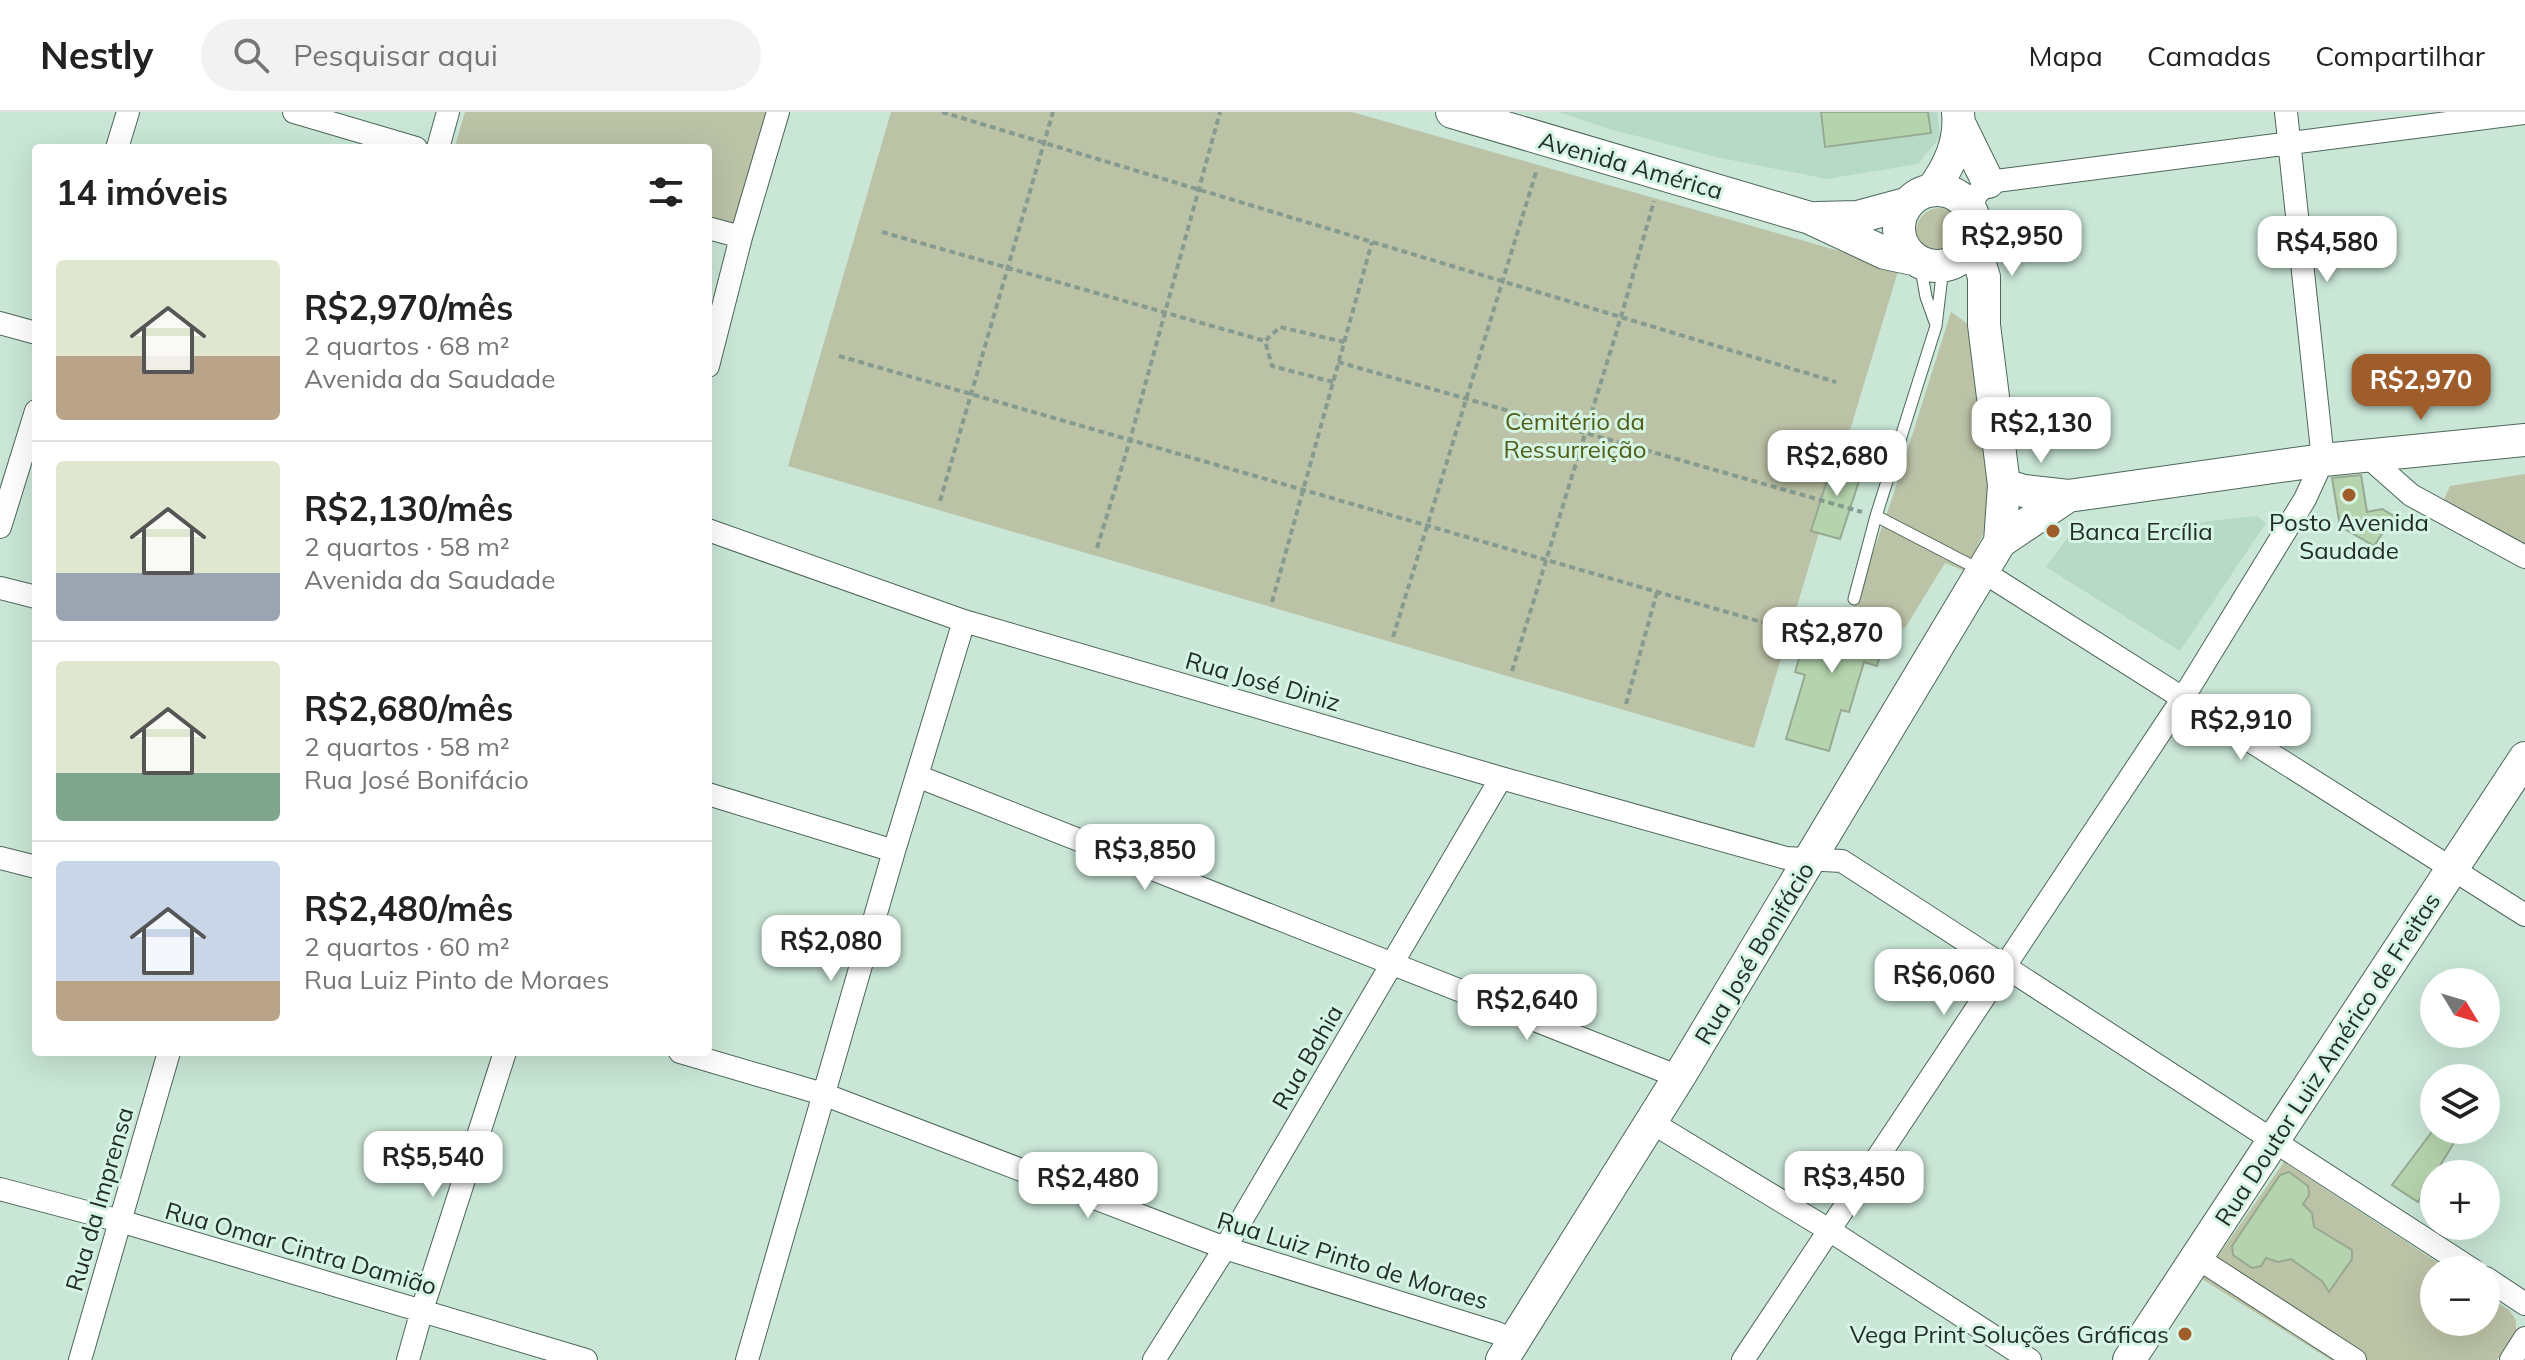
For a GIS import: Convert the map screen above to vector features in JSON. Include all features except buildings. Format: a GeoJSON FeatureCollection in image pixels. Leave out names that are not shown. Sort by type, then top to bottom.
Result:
{"type":"FeatureCollection","features":[{"type":"Feature","properties":{"kind":"street"},"geometry":{"type":"LineString","coordinates":[[118,144],[128,112]]}},
{"type":"Feature","properties":{"kind":"street"},"geometry":{"type":"LineString","coordinates":[[294,112],[402,144]]}},
{"type":"Feature","properties":{"kind":"street"},"geometry":{"type":"LineString","coordinates":[[439,144],[448,112]]}},
{"type":"Feature","properties":{"kind":"street"},"geometry":{"type":"LineString","coordinates":[[712,350],[778,112]]}},
{"type":"Feature","properties":{"kind":"street","name":"Avenida América"},"geometry":{"type":"LineString","coordinates":[[1452,112],[1810,218],[1885,253],[1930,264]]}},
{"type":"Feature","properties":{"kind":"street"},"geometry":{"type":"LineString","coordinates":[[1743,1360],[2183,698],[2305,499],[2323,460],[2286,112]]}},
{"type":"Feature","properties":{"kind":"street"},"geometry":{"type":"LineString","coordinates":[[1930,264],[1962,257],[1973,242],[1975,231],[1971,210],[1976,195],[1988,182],[2525,113]]}},
{"type":"Feature","properties":{"kind":"street"},"geometry":{"type":"LineString","coordinates":[[1959,118],[1988,182]]}},
{"type":"Feature","properties":{"kind":"street"},"geometry":{"type":"LineString","coordinates":[[1959,118],[1950,166],[1900,215],[1899,239],[1930,264],[1984,325]]}},
{"type":"Feature","properties":{"kind":"street"},"geometry":{"type":"LineString","coordinates":[[1919,197],[1941,190],[1959,196],[1971,210]]}},
{"type":"Feature","properties":{"kind":"street","name":"Avenida América"},"geometry":{"type":"LineString","coordinates":[[1810,218],[1858,217],[1919,197]]}},
{"type":"Feature","properties":{"kind":"street"},"geometry":{"type":"LineString","coordinates":[[712,229],[741,237]]}},
{"type":"Feature","properties":{"kind":"street"},"geometry":{"type":"LineString","coordinates":[[1973,242],[1984,277],[1984,325],[2004,485],[2000,542]]}},
{"type":"Feature","properties":{"kind":"street"},"geometry":{"type":"LineString","coordinates":[[0,323],[32,332]]}},
{"type":"Feature","properties":{"kind":"street"},"geometry":{"type":"LineString","coordinates":[[0,527],[32,424]]}},
{"type":"Feature","properties":{"kind":"street"},"geometry":{"type":"LineString","coordinates":[[2004,485],[2024,491],[2068,496],[2323,460],[2525,440]]}},
{"type":"Feature","properties":{"kind":"street"},"geometry":{"type":"LineString","coordinates":[[2367,456],[2411,495],[2525,557]]}},
{"type":"Feature","properties":{"kind":"street"},"geometry":{"type":"LineString","coordinates":[[2000,542],[2068,496]]}},
{"type":"Feature","properties":{"kind":"street","name":"Rua José Diniz"},"geometry":{"type":"LineString","coordinates":[[712,531],[964,621],[1501,778],[1786,858],[1842,861],[2452,1256]]}},
{"type":"Feature","properties":{"kind":"street","name":"Rua José Bonifácio"},"geometry":{"type":"LineString","coordinates":[[1508,1350],[1679,1077],[2000,542]]}},
{"type":"Feature","properties":{"kind":"street"},"geometry":{"type":"LineString","coordinates":[[1982,571],[2525,915]]}},
{"type":"Feature","properties":{"kind":"street"},"geometry":{"type":"LineString","coordinates":[[0,588],[32,596]]}},
{"type":"Feature","properties":{"kind":"street"},"geometry":{"type":"LineString","coordinates":[[747,1360],[964,621]]}},
{"type":"Feature","properties":{"kind":"street","name":"Rua Doutor Luiz Américo de Freitas"},"geometry":{"type":"LineString","coordinates":[[2129,1360],[2525,758]]}},
{"type":"Feature","properties":{"kind":"street"},"geometry":{"type":"LineString","coordinates":[[917,776],[1679,1077]]}},
{"type":"Feature","properties":{"kind":"street","name":"Rua Bahia"},"geometry":{"type":"LineString","coordinates":[[1154,1360],[1225,1248],[1501,778]]}},
{"type":"Feature","properties":{"kind":"street"},"geometry":{"type":"LineString","coordinates":[[712,795],[894,851]]}},
{"type":"Feature","properties":{"kind":"street"},"geometry":{"type":"LineString","coordinates":[[0,858],[32,866]]}},
{"type":"Feature","properties":{"kind":"street","name":"Rua da Imprensa"},"geometry":{"type":"LineString","coordinates":[[80,1360],[168,1056]]}},
{"type":"Feature","properties":{"kind":"street"},"geometry":{"type":"LineString","coordinates":[[408,1360],[504,1056]]}},
{"type":"Feature","properties":{"kind":"street","name":"Rua Luiz Pinto de Moraes"},"geometry":{"type":"LineString","coordinates":[[694,1056],[823,1094],[1225,1248],[1497,1333],[1508,1350]]}},
{"type":"Feature","properties":{"kind":"street"},"geometry":{"type":"LineString","coordinates":[[1651,1122],[1829,1230],[2030,1360]]}},
{"type":"Feature","properties":{"kind":"street","name":"Rua Omar Cintra Damião"},"geometry":{"type":"LineString","coordinates":[[0,1189],[120,1221],[586,1360]]}},
{"type":"Feature","properties":{"kind":"street"},"geometry":{"type":"LineString","coordinates":[[2196,1257],[2355,1360]]}},
{"type":"Feature","properties":{"kind":"street"},"geometry":{"type":"LineString","coordinates":[[2500,1287],[2525,1304]]}},
{"type":"Feature","properties":{"kind":"street"},"geometry":{"type":"LineString","coordinates":[[2511,1360],[2525,1338]]}},
{"type":"Feature","properties":{"kind":"lane"},"geometry":{"type":"LineString","coordinates":[[1930,264],[1926,297],[1936,326]]}},
{"type":"Feature","properties":{"kind":"lane"},"geometry":{"type":"LineString","coordinates":[[1854,599],[1876,516],[1936,326],[1930,264]]}},
{"type":"Feature","properties":{"kind":"lane"},"geometry":{"type":"LineString","coordinates":[[1876,516],[1982,571]]}},
{"type":"Feature","properties":{"kind":"path"},"geometry":{"type":"LineString","coordinates":[[942,112],[1836,382]]}},
{"type":"Feature","properties":{"kind":"path"},"geometry":{"type":"LineString","coordinates":[[940,501],[1053,112]]}},
{"type":"Feature","properties":{"kind":"path"},"geometry":{"type":"LineString","coordinates":[[1097,548],[1130,440],[1220,112]]}},
{"type":"Feature","properties":{"kind":"path"},"geometry":{"type":"LineString","coordinates":[[1393,637],[1537,169]]}},
{"type":"Feature","properties":{"kind":"path"},"geometry":{"type":"LineString","coordinates":[[1512,671],[1654,201]]}},
{"type":"Feature","properties":{"kind":"path"},"geometry":{"type":"LineString","coordinates":[[882,232],[1265,341]]}},
{"type":"Feature","properties":{"kind":"path"},"geometry":{"type":"LineString","coordinates":[[1272,602],[1372,242]]}},
{"type":"Feature","properties":{"kind":"path"},"geometry":{"type":"LineString","coordinates":[[1265,341],[1280,327],[1344,342]]}},
{"type":"Feature","properties":{"kind":"path"},"geometry":{"type":"LineString","coordinates":[[1265,341],[1272,366],[1333,382]]}},
{"type":"Feature","properties":{"kind":"path"},"geometry":{"type":"LineString","coordinates":[[839,356],[1772,625]]}},
{"type":"Feature","properties":{"kind":"path"},"geometry":{"type":"LineString","coordinates":[[1338,362],[1876,516]]}},
{"type":"Feature","properties":{"kind":"path"},"geometry":{"type":"LineString","coordinates":[[1626,704],[1657,592]]}},
{"type":"Feature","properties":{"kind":"shaded area"},"geometry":{"type":"Polygon","coordinates":[[[1559,112],[1937,112],[1940,137],[1918,164],[1827,179],[1716,157],[1606,128],[1559,112]]]}},
{"type":"Feature","properties":{"kind":"shaded area"},"geometry":{"type":"Polygon","coordinates":[[[2257,516],[2266,523],[2180,651],[2046,567],[2069,536],[2257,516]]]}},
{"type":"Feature","properties":{"kind":"green space"},"geometry":{"type":"Polygon","coordinates":[[[465,112],[767,112],[733,227],[712,221],[712,144],[456,144],[465,112]]]}},
{"type":"Feature","properties":{"kind":"green space","name":"Cemitério da Ressurreição"},"geometry":{"type":"Polygon","coordinates":[[[891,112],[1352,112],[1899,268],[1754,748],[788,466],[891,112]]]}},
{"type":"Feature","properties":{"kind":"green space"},"geometry":{"type":"Polygon","coordinates":[[[1940,208],[1957,215],[1964,232],[1957,249],[1940,256],[1923,249],[1916,232],[1923,215],[1940,208]]]}},
{"type":"Feature","properties":{"kind":"green space"},"geometry":{"type":"Polygon","coordinates":[[[1951,312],[1972,327],[1992,474],[1987,526],[1965,571],[1945,563],[1905,628],[1851,614],[1893,496],[1951,312]]]}},
{"type":"Feature","properties":{"kind":"green space"},"geometry":{"type":"Polygon","coordinates":[[[2525,474],[2525,548],[2442,504],[2450,486],[2525,474]]]}},
{"type":"Feature","properties":{"kind":"green space"},"geometry":{"type":"Polygon","coordinates":[[[2284,1162],[2428,1256],[2420,1256],[2420,1336],[2500,1336],[2500,1304],[2516,1320],[2516,1332],[2497,1360],[2331,1360],[2202,1279],[2284,1162]]]}},
{"type":"Feature","properties":{"kind":"place","name":"Posto Avenida Saudade"},"geometry":{"type":"Point","coordinates":[2349,495]}},
{"type":"Feature","properties":{"kind":"place","name":"Banca Ercília"},"geometry":{"type":"Point","coordinates":[2053,531]}},
{"type":"Feature","properties":{"kind":"place","name":"Vega Print Soluções Gráficas"},"geometry":{"type":"Point","coordinates":[2185,1334]}}]}
